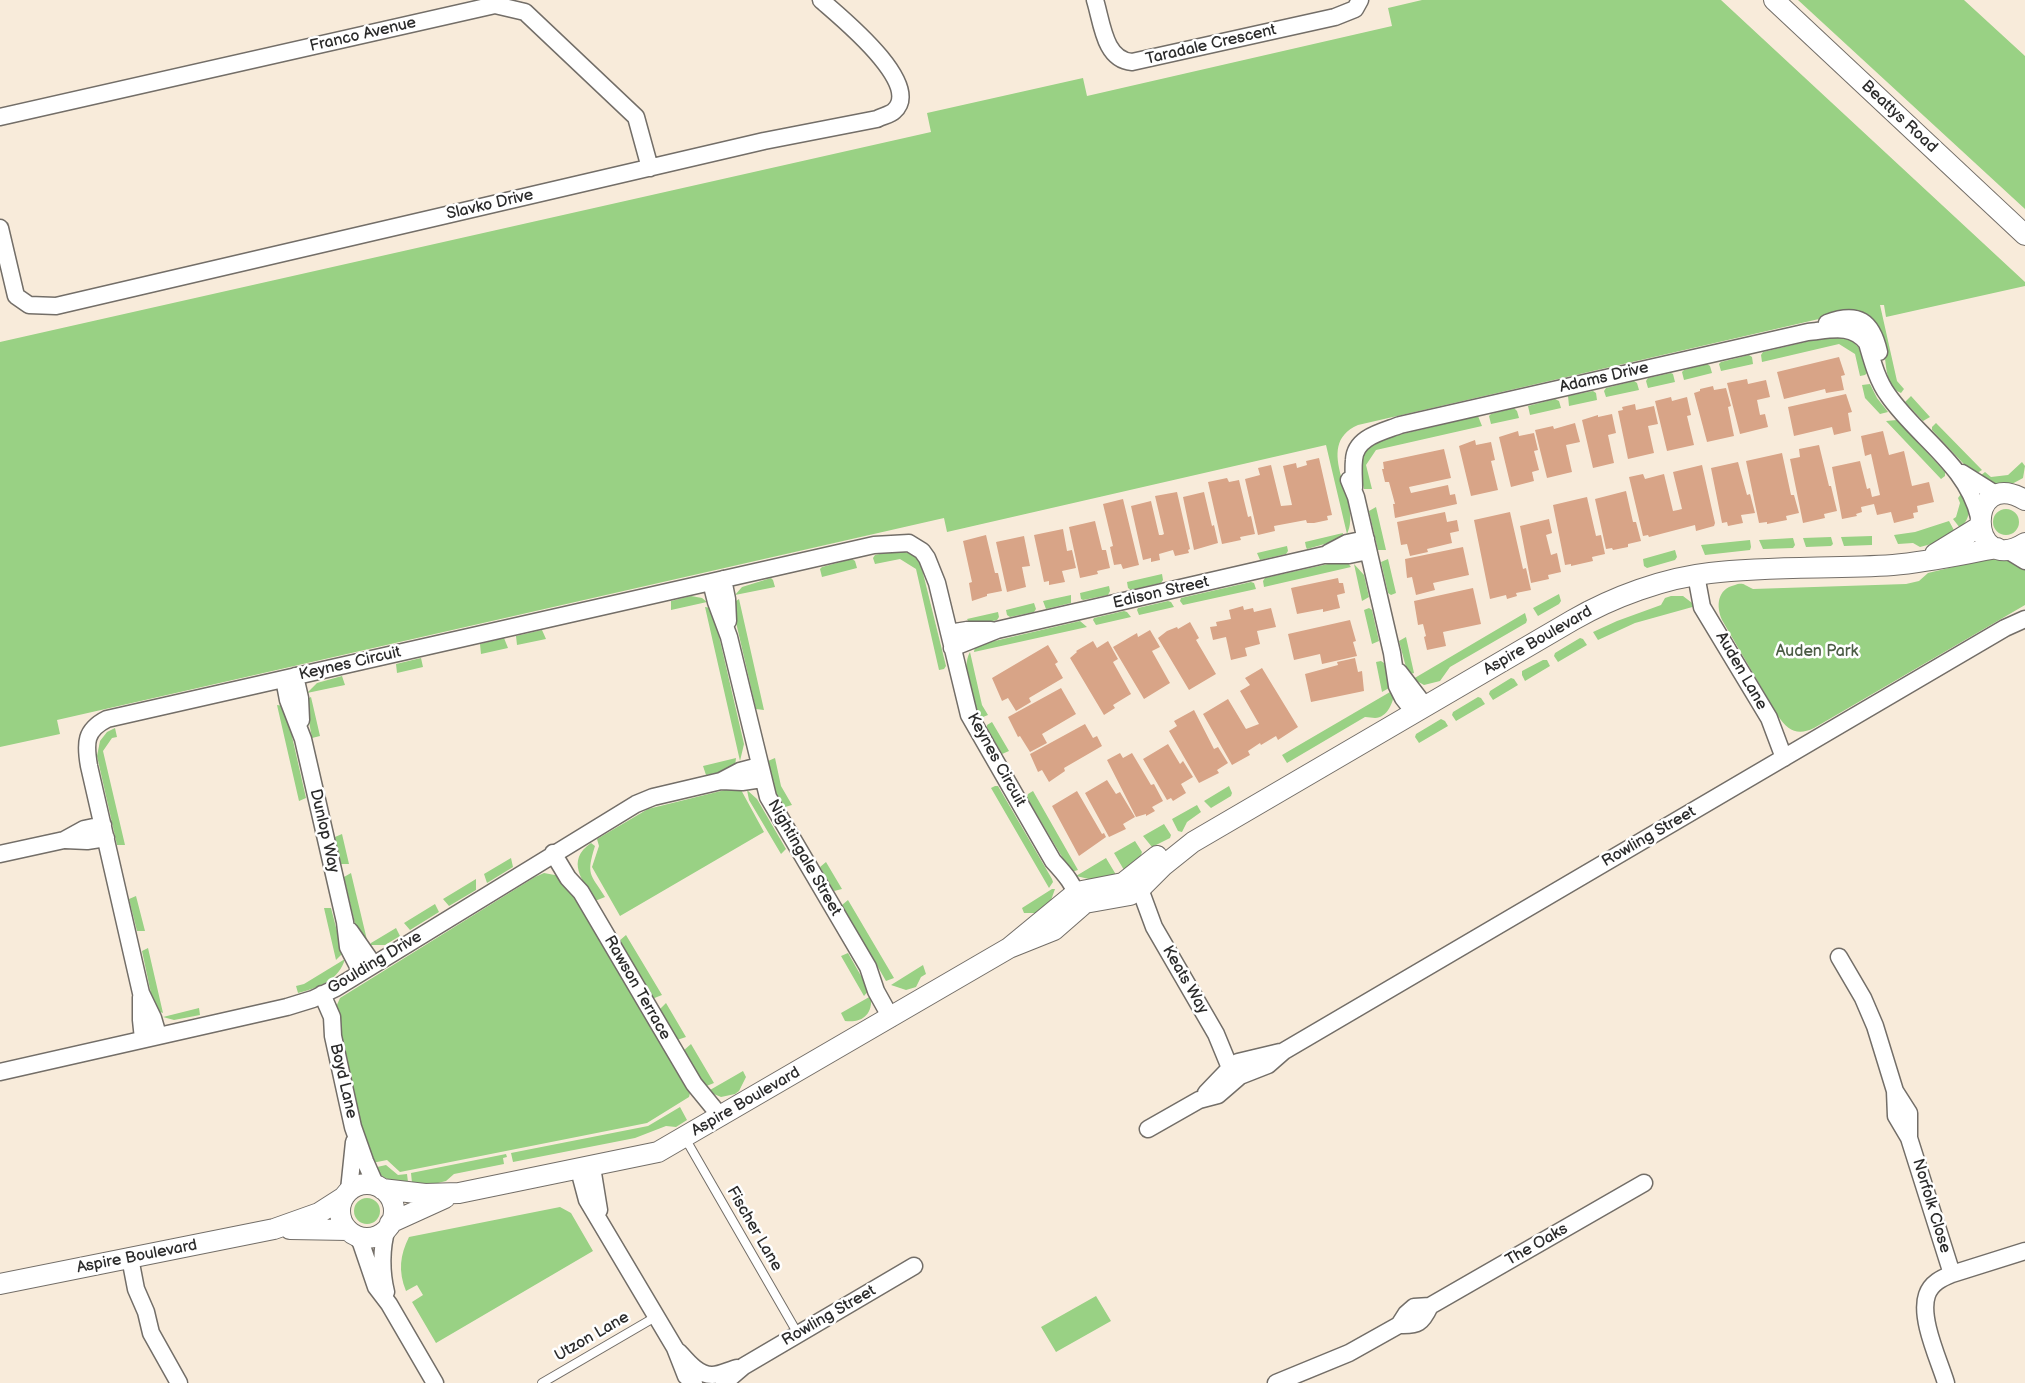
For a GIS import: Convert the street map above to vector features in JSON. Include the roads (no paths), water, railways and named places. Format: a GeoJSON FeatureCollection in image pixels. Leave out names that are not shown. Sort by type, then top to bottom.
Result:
{"type":"FeatureCollection","features":[{"type":"Feature","properties":{"kind":"street","name":"Slavko Drive"},"geometry":{"type":"LineString","coordinates":[[0,228],[16,296],[29,305],[56,306],[764,141],[877,118],[894,112],[899,95],[891,71],[876,51],[821,0]]}},
{"type":"Feature","properties":{"kind":"street","name":"Taradale Crescent"},"geometry":{"type":"LineString","coordinates":[[1095,0],[1110,49],[1121,60],[1132,62],[1335,17],[1355,9],[1360,0]]}},
{"type":"Feature","properties":{"kind":"street","name":"Beattys Road"},"geometry":{"type":"LineString","coordinates":[[1774,0],[2025,235]]}},
{"type":"Feature","properties":{"kind":"street","name":"Franco Avenue"},"geometry":{"type":"LineString","coordinates":[[0,117],[495,5],[525,12],[636,117],[650,168]]}},
{"type":"Feature","properties":{"kind":"street","name":"Adams Drive"},"geometry":{"type":"LineString","coordinates":[[1419,710],[1403,698],[1397,686],[1354,488],[1353,460],[1356,449],[1370,436],[1400,425],[1808,332],[1842,318],[1860,319],[1869,326],[1876,341],[1879,352],[1878,377],[1887,394],[1954,468],[1970,491],[1979,522]]}},
{"type":"Feature","properties":{"kind":"street","name":"Adams Drive"},"geometry":{"type":"LineString","coordinates":[[1954,468],[2014,494]]}},
{"type":"Feature","properties":{"kind":"street"},"geometry":{"type":"LineString","coordinates":[[2014,494],[1989,500],[1983,508],[1979,522],[1983,536],[1989,543],[2010,547],[2025,561]]}},
{"type":"Feature","properties":{"kind":"street","name":"Aspire Boulevard"},"geometry":{"type":"LineString","coordinates":[[1922,561],[1979,522]]}},
{"type":"Feature","properties":{"kind":"street","name":"Keynes Circuit"},"geometry":{"type":"LineString","coordinates":[[151,1037],[141,1020],[141,993],[86,751],[90,733],[95,726],[107,719],[874,544],[900,534],[923,538],[933,550],[937,583],[969,715],[1053,861],[1060,883],[1075,899]]}},
{"type":"Feature","properties":{"kind":"street","name":"Edison Street"},"geometry":{"type":"LineString","coordinates":[[950,640],[1324,555],[1347,543],[1367,545]]}},
{"type":"Feature","properties":{"kind":"street","name":"Aspire Boulevard"},"geometry":{"type":"LineString","coordinates":[[379,1187],[425,1194],[459,1193],[647,1156],[685,1138],[1009,948],[1039,938],[1054,930],[1075,899],[1091,901],[1132,888],[1187,846],[1593,609],[1653,586],[1703,574],[1894,565],[2010,547]]}},
{"type":"Feature","properties":{"kind":"street","name":"Auden Lane"},"geometry":{"type":"LineString","coordinates":[[1703,574],[1702,607],[1790,755]]}},
{"type":"Feature","properties":{"kind":"street","name":"Nightingale Street"},"geometry":{"type":"LineString","coordinates":[[717,580],[727,599],[729,637],[761,772],[771,804],[868,967],[884,986],[896,1015]]}},
{"type":"Feature","properties":{"kind":"street","name":"Rowling Street"},"geometry":{"type":"LineString","coordinates":[[1148,1129],[1199,1100],[1218,1095],[1236,1069],[1268,1065],[1284,1051],[2021,618]]}},
{"type":"Feature","properties":{"kind":"street","name":"Dunlop Way"},"geometry":{"type":"LineString","coordinates":[[290,678],[300,698],[303,739],[345,922],[348,946],[367,968]]}},
{"type":"Feature","properties":{"kind":"street","name":"Goulding Drive"},"geometry":{"type":"LineString","coordinates":[[0,1071],[318,997],[645,800],[721,781],[740,771],[761,772]]}},
{"type":"Feature","properties":{"kind":"street"},"geometry":{"type":"LineString","coordinates":[[0,854],[64,840],[84,829],[104,831]]}},
{"type":"Feature","properties":{"kind":"street","name":"Rawson Terrace"},"geometry":{"type":"LineString","coordinates":[[557,851],[568,878],[581,892],[715,1121]]}},
{"type":"Feature","properties":{"kind":"street","name":"Keats Way"},"geometry":{"type":"LineString","coordinates":[[1132,888],[1216,1034],[1223,1054],[1236,1069]]}},
{"type":"Feature","properties":{"kind":"street","name":"Norfolk Close"},"geometry":{"type":"LineString","coordinates":[[1839,957],[1870,1011],[1895,1091],[1909,1113],[1909,1138],[1952,1274]]}},
{"type":"Feature","properties":{"kind":"street","name":"Boyd Lane"},"geometry":{"type":"LineString","coordinates":[[318,997],[333,1036],[353,1126],[362,1155],[379,1187]]}},
{"type":"Feature","properties":{"kind":"street","name":"Boyd Lane"},"geometry":{"type":"LineString","coordinates":[[346,1194],[354,1158],[353,1126]]}},
{"type":"Feature","properties":{"kind":"street","name":"Rowling Street"},"geometry":{"type":"LineString","coordinates":[[586,1168],[600,1220],[675,1348],[681,1366],[694,1383]]}},
{"type":"Feature","properties":{"kind":"street","name":"The Oaks"},"geometry":{"type":"LineString","coordinates":[[1276,1383],[1349,1353],[1399,1325],[1414,1325],[1424,1318],[1430,1306],[1644,1183]]}},
{"type":"Feature","properties":{"kind":"street"},"geometry":{"type":"LineString","coordinates":[[389,1304],[383,1275],[383,1247],[393,1216],[392,1201],[379,1187],[362,1184],[346,1194],[340,1214],[342,1222],[361,1243],[376,1287],[389,1304],[435,1383]]}},
{"type":"Feature","properties":{"kind":"street","name":"Aspire Boulevard"},"geometry":{"type":"LineString","coordinates":[[389,1226],[429,1205],[459,1193]]}},
{"type":"Feature","properties":{"kind":"street","name":"Aspire Boulevard"},"geometry":{"type":"LineString","coordinates":[[0,1284],[273,1229],[319,1213],[346,1194]]}},
{"type":"Feature","properties":{"kind":"street"},"geometry":{"type":"LineString","coordinates":[[352,1232],[373,1237],[389,1226]]}},
{"type":"Feature","properties":{"kind":"street","name":"Aspire Boulevard"},"geometry":{"type":"LineString","coordinates":[[273,1229],[315,1228],[352,1232]]}},
{"type":"Feature","properties":{"kind":"street"},"geometry":{"type":"LineString","coordinates":[[1946,1383],[1927,1323],[1928,1293],[1934,1284],[1952,1274],[2025,1251]]}},
{"type":"Feature","properties":{"kind":"street"},"geometry":{"type":"LineString","coordinates":[[135,1257],[146,1287],[146,1312],[151,1333],[179,1383]]}},
{"type":"Feature","properties":{"kind":"street","name":"Rowling Street"},"geometry":{"type":"LineString","coordinates":[[724,1383],[744,1366],[914,1266]]}},
{"type":"Feature","properties":{"kind":"street","name":"Rowling Street"},"geometry":{"type":"LineString","coordinates":[[675,1348],[691,1365],[706,1374],[713,1375],[744,1366]]}},
{"type":"Feature","properties":{"kind":"lane","name":"Fischer Lane"},"geometry":{"type":"LineString","coordinates":[[685,1138],[798,1334]]}},
{"type":"Feature","properties":{"kind":"lane","name":"Utzon Lane"},"geometry":{"type":"LineString","coordinates":[[543,1383],[657,1316]]}},
{"type":"Feature","properties":{"kind":"park label","name":"Auden Park"},"geometry":{"type":"Point","coordinates":[1817,652]}}]}
